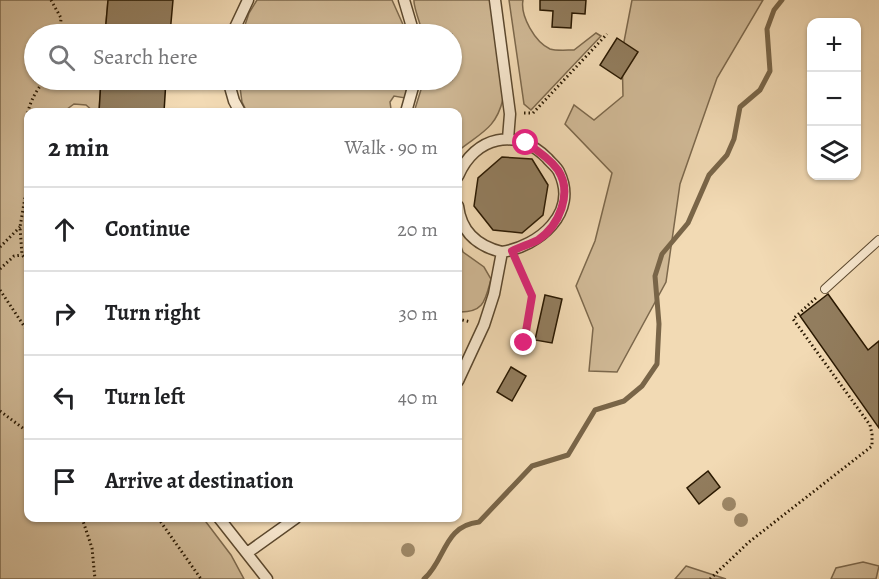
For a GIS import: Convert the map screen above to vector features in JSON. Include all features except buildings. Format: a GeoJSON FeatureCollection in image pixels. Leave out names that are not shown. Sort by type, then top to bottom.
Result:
{"type":"FeatureCollection","features":[{"type":"Feature","properties":{"kind":"street"},"geometry":{"type":"LineString","coordinates":[[237,24],[248,0]]}},
{"type":"Feature","properties":{"kind":"street"},"geometry":{"type":"LineString","coordinates":[[404,0],[411,24]]}},
{"type":"Feature","properties":{"kind":"street"},"geometry":{"type":"LineString","coordinates":[[495,0],[510,114],[508,139]]}},
{"type":"Feature","properties":{"kind":"street"},"geometry":{"type":"LineString","coordinates":[[231,90],[238,108]]}},
{"type":"Feature","properties":{"kind":"street"},"geometry":{"type":"LineString","coordinates":[[407,108],[413,90]]}},
{"type":"Feature","properties":{"kind":"street"},"geometry":{"type":"LineString","coordinates":[[462,167],[475,150],[489,142],[508,139],[526,143],[541,153],[559,171],[564,191],[561,212],[551,228],[538,240],[507,252],[487,249],[470,236],[462,221]]}},
{"type":"Feature","properties":{"kind":"street"},"geometry":{"type":"LineString","coordinates":[[462,373],[484,326],[507,252]]}},
{"type":"Feature","properties":{"kind":"street"},"geometry":{"type":"LineString","coordinates":[[222,522],[247,553],[262,577]]}},
{"type":"Feature","properties":{"kind":"street"},"geometry":{"type":"LineString","coordinates":[[247,553],[290,522]]}},
{"type":"Feature","properties":{"kind":"lane"},"geometry":{"type":"LineString","coordinates":[[825,289],[879,240]]}},
{"type":"Feature","properties":{"kind":"path"},"geometry":{"type":"LineString","coordinates":[[51,0],[61,18],[61,24]]}},
{"type":"Feature","properties":{"kind":"path"},"geometry":{"type":"LineString","coordinates":[[510,114],[534,113],[608,34]]}},
{"type":"Feature","properties":{"kind":"path"},"geometry":{"type":"LineString","coordinates":[[29,108],[38,90]]}},
{"type":"Feature","properties":{"kind":"path"},"geometry":{"type":"LineString","coordinates":[[226,90],[234,102]]}},
{"type":"Feature","properties":{"kind":"path"},"geometry":{"type":"LineString","coordinates":[[0,269],[14,256],[22,255],[20,227],[24,204]]}},
{"type":"Feature","properties":{"kind":"path"},"geometry":{"type":"LineString","coordinates":[[0,247],[20,227]]}},
{"type":"Feature","properties":{"kind":"path"},"geometry":{"type":"LineString","coordinates":[[507,252],[532,296],[524,343]]}},
{"type":"Feature","properties":{"kind":"path"},"geometry":{"type":"LineString","coordinates":[[710,579],[749,542],[872,446],[873,434],[870,425],[793,320],[825,289]]}},
{"type":"Feature","properties":{"kind":"path"},"geometry":{"type":"LineString","coordinates":[[0,290],[24,326]]}},
{"type":"Feature","properties":{"kind":"path"},"geometry":{"type":"LineString","coordinates":[[0,411],[24,429]]}},
{"type":"Feature","properties":{"kind":"path"},"geometry":{"type":"LineString","coordinates":[[872,446],[879,448]]}},
{"type":"Feature","properties":{"kind":"path"},"geometry":{"type":"LineString","coordinates":[[83,522],[92,548],[95,579]]}},
{"type":"Feature","properties":{"kind":"path"},"geometry":{"type":"LineString","coordinates":[[161,522],[201,579]]}},
{"type":"Feature","properties":{"kind":"shaded area"},"geometry":{"type":"Polygon","coordinates":[[[0,0],[108,0],[106,24],[24,24],[24,90],[100,90],[99,108],[74,104],[68,108],[24,108],[24,522],[206,522],[231,555],[244,579],[0,579],[0,0]]]}},
{"type":"Feature","properties":{"kind":"shaded area"},"geometry":{"type":"Polygon","coordinates":[[[257,0],[392,0],[403,24],[245,24],[257,0]]]}},
{"type":"Feature","properties":{"kind":"shaded area"},"geometry":{"type":"Polygon","coordinates":[[[414,0],[491,0],[503,99],[491,124],[462,148],[462,108],[415,108],[421,90],[462,90],[462,24],[420,24],[414,0]]]}},
{"type":"Feature","properties":{"kind":"shaded area"},"geometry":{"type":"Polygon","coordinates":[[[509,0],[523,0],[526,21],[539,41],[550,49],[574,50],[596,33],[601,36],[531,110],[524,104],[509,0]]]}},
{"type":"Feature","properties":{"kind":"shaded area"},"geometry":{"type":"Polygon","coordinates":[[[632,0],[763,0],[717,78],[680,184],[666,282],[617,372],[589,371],[593,328],[576,286],[595,241],[612,173],[565,124],[574,105],[594,120],[623,96],[622,52],[632,0]]]}},
{"type":"Feature","properties":{"kind":"shaded area"},"geometry":{"type":"Polygon","coordinates":[[[240,90],[406,90],[405,98],[394,96],[390,102],[391,108],[245,108],[240,90]]]}},
{"type":"Feature","properties":{"kind":"shaded area"},"geometry":{"type":"Polygon","coordinates":[[[462,249],[484,267],[491,279],[482,304],[467,312],[462,312],[462,249]]]}},
{"type":"Feature","properties":{"kind":"shaded area"},"geometry":{"type":"Polygon","coordinates":[[[863,562],[879,566],[876,579],[831,579],[836,568],[863,562]]]}},
{"type":"Feature","properties":{"kind":"shaded area"},"geometry":{"type":"Polygon","coordinates":[[[686,566],[726,579],[675,579],[686,566]]]}},
{"type":"Feature","properties":{"kind":"waterway"},"geometry":{"type":"LineString","coordinates":[[424,579],[458,530],[479,522],[532,466],[568,455],[595,410],[624,401],[642,386],[657,364],[659,324],[655,276],[662,254],[688,223],[709,175],[727,155],[734,139],[740,107],[760,90],[770,71],[767,29],[774,10],[782,0]]}},
{"type":"Feature","properties":{"kind":"route"},"geometry":{"type":"LineString","coordinates":[[524,343],[532,296],[512,251],[538,240],[551,228],[561,212],[564,191],[559,171],[541,153],[526,143]]}}]}
